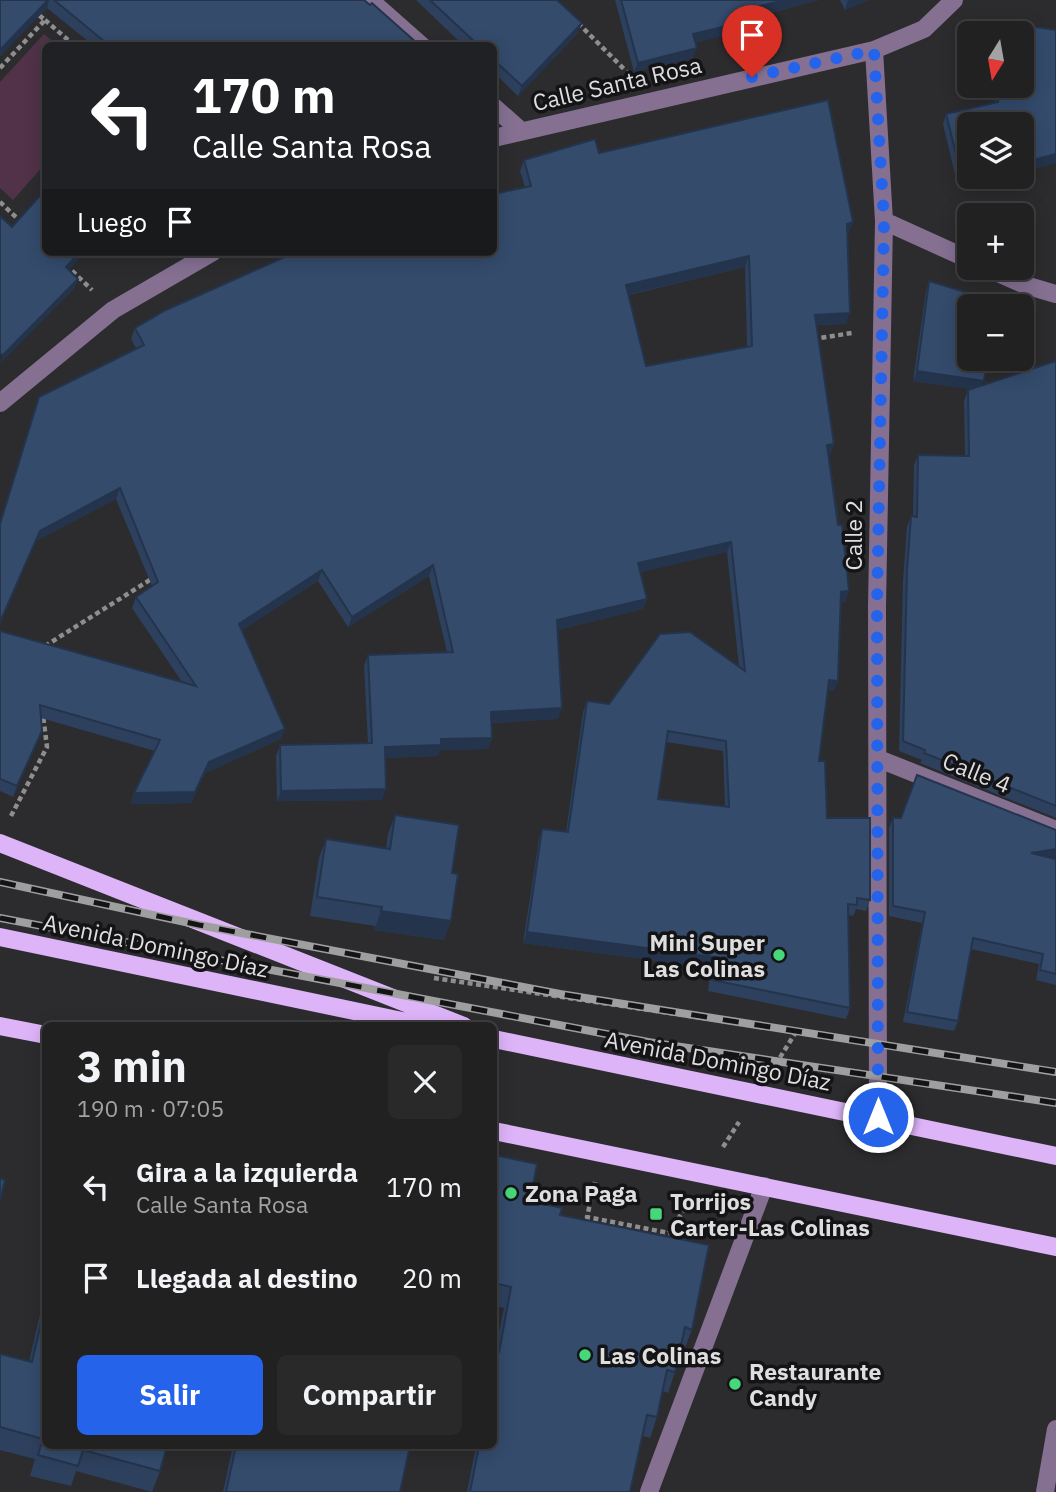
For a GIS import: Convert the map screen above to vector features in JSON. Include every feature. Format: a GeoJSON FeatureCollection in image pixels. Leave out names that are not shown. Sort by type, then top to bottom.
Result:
{"type":"FeatureCollection","features":[{"type":"Feature","properties":{"kind":"main road"},"geometry":{"type":"LineString","coordinates":[[3,835],[454,1022]]}},
{"type":"Feature","properties":{"kind":"main road","name":"Avenida Domingo Díaz"},"geometry":{"type":"LineString","coordinates":[[0,937],[407,1022]]}},
{"type":"Feature","properties":{"kind":"main road"},"geometry":{"type":"LineString","coordinates":[[0,1026],[42,1034]]}},
{"type":"Feature","properties":{"kind":"main road","name":"Avenida Domingo Díaz"},"geometry":{"type":"LineString","coordinates":[[498,1040],[1056,1156]]}},
{"type":"Feature","properties":{"kind":"main road"},"geometry":{"type":"LineString","coordinates":[[497,1132],[1056,1247]]}},
{"type":"Feature","properties":{"kind":"street"},"geometry":{"type":"LineString","coordinates":[[370,0],[417,42]]}},
{"type":"Feature","properties":{"kind":"street"},"geometry":{"type":"LineString","coordinates":[[874,50],[924,29],[954,0]]}},
{"type":"Feature","properties":{"kind":"street","name":"Calle Santa Rosa"},"geometry":{"type":"LineString","coordinates":[[497,137],[874,50]]}},
{"type":"Feature","properties":{"kind":"street","name":"Calle 2"},"geometry":{"type":"LineString","coordinates":[[874,50],[884,221],[877,606],[878,1117]]}},
{"type":"Feature","properties":{"kind":"street"},"geometry":{"type":"LineString","coordinates":[[497,110],[520,130]]}},
{"type":"Feature","properties":{"kind":"street"},"geometry":{"type":"LineString","coordinates":[[884,221],[957,254]]}},
{"type":"Feature","properties":{"kind":"street"},"geometry":{"type":"LineString","coordinates":[[0,403],[114,310],[206,256]]}},
{"type":"Feature","properties":{"kind":"street"},"geometry":{"type":"LineString","coordinates":[[1019,280],[1056,294]]}},
{"type":"Feature","properties":{"kind":"street","name":"Calle 4"},"geometry":{"type":"LineString","coordinates":[[879,759],[1056,830]]}},
{"type":"Feature","properties":{"kind":"street"},"geometry":{"type":"LineString","coordinates":[[649,1492],[764,1186]]}},
{"type":"Feature","properties":{"kind":"street"},"geometry":{"type":"LineString","coordinates":[[1045,1492],[1056,1429]]}},
{"type":"Feature","properties":{"kind":"path"},"geometry":{"type":"LineString","coordinates":[[29,7],[70,42]]}},
{"type":"Feature","properties":{"kind":"path"},"geometry":{"type":"LineString","coordinates":[[0,68],[45,20]]}},
{"type":"Feature","properties":{"kind":"path"},"geometry":{"type":"LineString","coordinates":[[575,20],[654,99]]}},
{"type":"Feature","properties":{"kind":"path"},"geometry":{"type":"LineString","coordinates":[[0,202],[27,228]]}},
{"type":"Feature","properties":{"kind":"path"},"geometry":{"type":"LineString","coordinates":[[61,260],[114,310]]}},
{"type":"Feature","properties":{"kind":"path"},"geometry":{"type":"LineString","coordinates":[[803,341],[881,329]]}},
{"type":"Feature","properties":{"kind":"path"},"geometry":{"type":"LineString","coordinates":[[35,653],[161,573]]}},
{"type":"Feature","properties":{"kind":"path"},"geometry":{"type":"LineString","coordinates":[[3,835],[47,747],[42,707]]}},
{"type":"Feature","properties":{"kind":"path"},"geometry":{"type":"LineString","coordinates":[[766,1079],[796,1032]]}},
{"type":"Feature","properties":{"kind":"path"},"geometry":{"type":"LineString","coordinates":[[721,1150],[744,1115]]}},
{"type":"Feature","properties":{"kind":"path"},"geometry":{"type":"LineString","coordinates":[[587,1217],[669,1233],[691,1198]]}},
{"type":"Feature","properties":{"kind":"shaded area"},"geometry":{"type":"Polygon","coordinates":[[[44,34],[53,42],[42,42],[42,167],[13,200],[0,188],[0,82],[44,34]]]}},
{"type":"Feature","properties":{"kind":"building"},"geometry":{"type":"Polygon","coordinates":[[[0,0],[48,0],[0,50],[0,0]]]}},
{"type":"Feature","properties":{"kind":"building"},"geometry":{"type":"Polygon","coordinates":[[[54,0],[364,0],[370,5],[372,3],[416,42],[105,42],[54,0]]]}},
{"type":"Feature","properties":{"kind":"building"},"geometry":{"type":"Polygon","coordinates":[[[430,0],[557,0],[582,23],[522,86],[497,63],[497,42],[475,42],[430,0]]]}},
{"type":"Feature","properties":{"kind":"building"},"geometry":{"type":"Polygon","coordinates":[[[621,0],[784,0],[733,13],[735,24],[693,34],[697,48],[638,63],[621,0]]]}},
{"type":"Feature","properties":{"kind":"building"},"geometry":{"type":"Polygon","coordinates":[[[1034,27],[1056,30],[1056,154],[1034,160],[1034,112],[957,112],[957,158],[946,114],[998,102],[998,98],[1034,98],[1034,27]]]}},
{"type":"Feature","properties":{"kind":"building"},"geometry":{"type":"Polygon","coordinates":[[[828,100],[853,222],[847,224],[850,313],[815,315],[834,444],[827,445],[838,525],[842,525],[849,591],[841,592],[838,681],[829,680],[819,761],[825,761],[827,818],[870,818],[870,900],[857,898],[857,905],[848,904],[850,1008],[712,980],[715,957],[527,932],[542,829],[568,832],[587,701],[609,704],[660,634],[690,632],[745,671],[731,542],[638,563],[647,599],[557,620],[562,708],[491,712],[492,738],[441,739],[441,745],[385,747],[386,789],[281,791],[280,745],[372,743],[368,655],[453,652],[433,565],[352,617],[322,570],[239,624],[285,729],[209,762],[195,792],[134,793],[160,740],[40,705],[42,731],[17,786],[0,779],[0,631],[196,686],[136,597],[158,582],[120,488],[40,531],[0,622],[0,524],[39,397],[144,345],[135,328],[166,310],[287,256],[497,256],[497,193],[531,186],[524,160],[595,139],[599,153],[828,100]],[[749,256],[626,285],[646,366],[752,346],[749,256]],[[668,731],[658,799],[729,807],[726,741],[668,731]]]}},
{"type":"Feature","properties":{"kind":"building"},"geometry":{"type":"Polygon","coordinates":[[[42,193],[42,256],[76,256],[66,267],[78,279],[3,355],[0,353],[0,216],[12,227],[42,193]]]}},
{"type":"Feature","properties":{"kind":"building"},"geometry":{"type":"Polygon","coordinates":[[[929,281],[972,294],[957,294],[957,371],[985,371],[984,381],[917,371],[929,281]]]}},
{"type":"Feature","properties":{"kind":"building"},"geometry":{"type":"Polygon","coordinates":[[[1056,361],[1056,806],[924,753],[925,750],[903,741],[907,570],[911,516],[917,517],[918,455],[969,456],[968,390],[1026,371],[1034,371],[1034,368],[1056,361]]]}},
{"type":"Feature","properties":{"kind":"building"},"geometry":{"type":"Polygon","coordinates":[[[917,775],[1056,830],[1056,849],[1031,853],[1056,859],[1056,974],[1040,970],[1043,954],[973,938],[958,1021],[907,1012],[925,912],[893,906],[893,818],[901,818],[917,775]]]}},
{"type":"Feature","properties":{"kind":"building"},"geometry":{"type":"Polygon","coordinates":[[[395,815],[459,825],[452,873],[458,874],[451,921],[381,911],[382,907],[317,897],[326,839],[390,849],[395,815]]]}},
{"type":"Feature","properties":{"kind":"building","name":"Las Colinas"},"geometry":{"type":"Polygon","coordinates":[[[497,1156],[537,1164],[530,1201],[562,1208],[560,1215],[709,1245],[692,1330],[685,1327],[675,1372],[667,1370],[657,1417],[647,1415],[630,1492],[470,1492],[478,1449],[497,1449],[497,1352],[511,1287],[497,1284],[497,1156]]]}},
{"type":"Feature","properties":{"kind":"building"},"geometry":{"type":"Polygon","coordinates":[[[0,1179],[5,1180],[0,1200],[0,1179]]]}},
{"type":"Feature","properties":{"kind":"building"},"geometry":{"type":"Polygon","coordinates":[[[42,1319],[42,1439],[0,1427],[0,1354],[32,1362],[42,1319]]]}},
{"type":"Feature","properties":{"kind":"building"},"geometry":{"type":"Polygon","coordinates":[[[42,1442],[42,1449],[166,1449],[160,1471],[83,1450],[78,1466],[38,1455],[42,1442]]]}},
{"type":"Feature","properties":{"kind":"building"},"geometry":{"type":"Polygon","coordinates":[[[235,1449],[409,1449],[400,1492],[226,1492],[235,1449]]]}},
{"type":"Feature","properties":{"kind":"railway"},"geometry":{"type":"LineString","coordinates":[[0,882],[199,925],[560,994],[1056,1072]]}},
{"type":"Feature","properties":{"kind":"railway"},"geometry":{"type":"LineString","coordinates":[[0,918],[648,1042],[1056,1103]]}},
{"type":"Feature","properties":{"kind":"place","name":"Mini Super Las Colinas"},"geometry":{"type":"Point","coordinates":[779,955]}},
{"type":"Feature","properties":{"kind":"place","name":"Zona Paga"},"geometry":{"type":"Point","coordinates":[511,1193]}},
{"type":"Feature","properties":{"kind":"place","name":"Torrijos Carter-Las Colinas"},"geometry":{"type":"Point","coordinates":[656,1214]}},
{"type":"Feature","properties":{"kind":"place","name":"Las Colinas"},"geometry":{"type":"Point","coordinates":[585,1355]}},
{"type":"Feature","properties":{"kind":"place","name":"Restaurante Candy"},"geometry":{"type":"Point","coordinates":[735,1384]}},
{"type":"Feature","properties":{"kind":"route"},"geometry":{"type":"LineString","coordinates":[[752,77],[874,50],[884,221],[877,606],[878,1117]]}}]}
